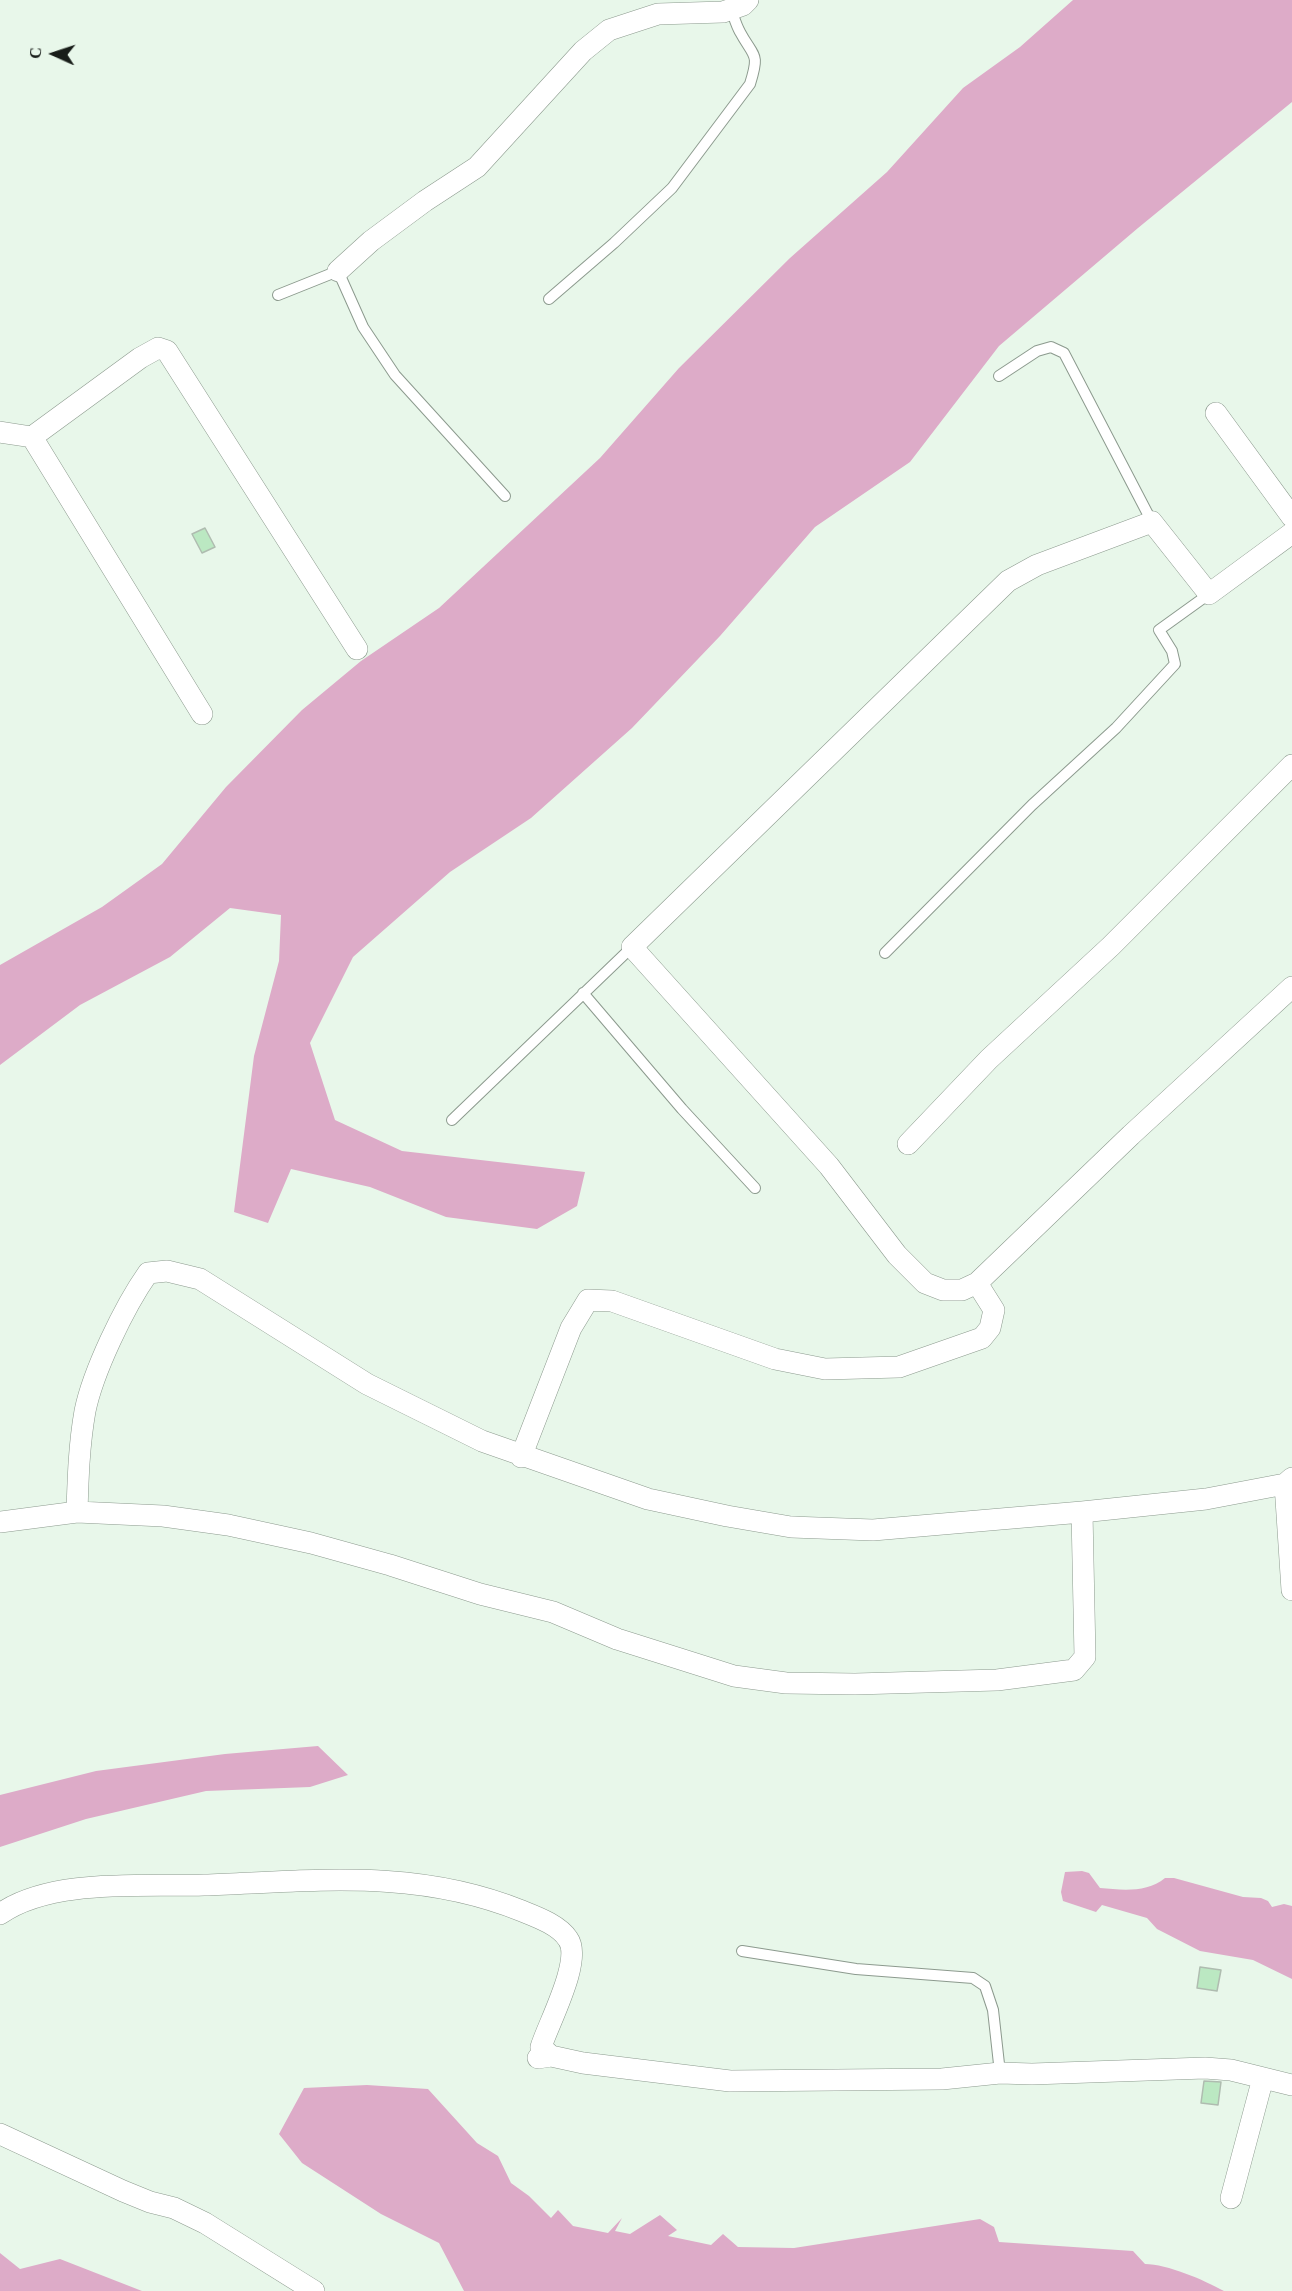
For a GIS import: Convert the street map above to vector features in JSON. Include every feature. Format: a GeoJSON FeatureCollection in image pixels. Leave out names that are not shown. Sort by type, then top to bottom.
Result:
{"type":"FeatureCollection","features":[{"type":"Feature","properties":{"kind":"street"},"geometry":{"type":"LineString","coordinates":[[338,271],[398,221],[477,167],[583,51],[609,30],[658,14],[723,12],[740,5]]}},
{"type":"Feature","properties":{"kind":"street"},"geometry":{"type":"LineString","coordinates":[[0,432],[32,437],[140,358],[158,348],[167,351],[357,649]]}},
{"type":"Feature","properties":{"kind":"street"},"geometry":{"type":"LineString","coordinates":[[1216,413],[1292,517]]}},
{"type":"Feature","properties":{"kind":"street"},"geometry":{"type":"LineString","coordinates":[[32,437],[202,714]]}},
{"type":"Feature","properties":{"kind":"street"},"geometry":{"type":"LineString","coordinates":[[1292,533],[1209,594],[1152,522],[1037,565],[1008,581],[632,947],[697,1016],[829,1166],[897,1255],[925,1283],[943,1290],[962,1290],[978,1283],[1131,1135],[1292,987]]}},
{"type":"Feature","properties":{"kind":"street"},"geometry":{"type":"LineString","coordinates":[[908,1144],[989,1059],[1111,946],[1292,765]]}},
{"type":"Feature","properties":{"kind":"street"},"geometry":{"type":"LineString","coordinates":[[77,1512],[79,1454],[86,1409],[104,1359],[134,1293],[148,1274],[167,1271],[200,1279],[367,1384],[482,1441],[521,1457],[648,1499],[791,1527],[873,1530],[1082,1512],[1206,1498],[1288,1481],[1292,1590]]}},
{"type":"Feature","properties":{"kind":"street"},"geometry":{"type":"LineString","coordinates":[[521,1457],[571,1328],[588,1300],[622,1304],[775,1359],[825,1369],[899,1367],[982,1338],[990,1328],[994,1310],[978,1283]]}},
{"type":"Feature","properties":{"kind":"street"},"geometry":{"type":"LineString","coordinates":[[0,1522],[77,1512],[163,1516],[228,1526],[311,1543],[480,1594],[553,1612],[617,1639],[734,1676],[786,1683],[855,1684],[997,1680],[1074,1670],[1086,1657],[1082,1512]]}},
{"type":"Feature","properties":{"kind":"street"},"geometry":{"type":"LineString","coordinates":[[0,1914],[13,1905],[46,1894],[91,1889],[311,1878],[436,1886],[505,1904],[536,1917],[569,1940],[572,1949],[570,1969],[541,2047],[544,2057],[583,2064],[730,2080],[942,2079],[974,2078],[1000,2073],[1205,2068],[1231,2070],[1292,2085]]}},
{"type":"Feature","properties":{"kind":"street"},"geometry":{"type":"LineString","coordinates":[[1231,2198],[1263,2078]]}},
{"type":"Feature","properties":{"kind":"street"},"geometry":{"type":"LineString","coordinates":[[0,2134],[123,2191],[174,2208],[205,2223],[314,2291]]}},
{"type":"Feature","properties":{"kind":"lane"},"geometry":{"type":"LineString","coordinates":[[549,299],[614,243],[672,188],[750,84],[756,65],[754,50],[741,33],[740,5]]}},
{"type":"Feature","properties":{"kind":"lane"},"geometry":{"type":"LineString","coordinates":[[278,295],[338,271],[363,327],[395,375],[505,496]]}},
{"type":"Feature","properties":{"kind":"lane"},"geometry":{"type":"LineString","coordinates":[[999,376],[1036,351],[1051,347],[1064,352],[1152,522]]}},
{"type":"Feature","properties":{"kind":"lane"},"geometry":{"type":"LineString","coordinates":[[885,953],[1032,805],[1116,728],[1175,664],[1172,651],[1159,630],[1209,594]]}},
{"type":"Feature","properties":{"kind":"lane"},"geometry":{"type":"LineString","coordinates":[[452,1120],[632,947]]}},
{"type":"Feature","properties":{"kind":"lane"},"geometry":{"type":"LineString","coordinates":[[583,993],[682,1110],[755,1188]]}},
{"type":"Feature","properties":{"kind":"lane"},"geometry":{"type":"LineString","coordinates":[[742,1951],[856,1969],[972,1978],[985,1986],[993,2010],[1000,2073]]}},
{"type":"Feature","properties":{"kind":"shaded area"},"geometry":{"type":"Polygon","coordinates":[[[1073,0],[1292,0],[1292,102],[999,346],[910,462],[815,527],[720,636],[632,728],[531,818],[450,872],[353,957],[310,1043],[335,1120],[402,1151],[585,1172],[577,1206],[537,1229],[446,1217],[370,1187],[291,1169],[268,1223],[234,1212],[254,1056],[279,961],[281,915],[230,908],[170,957],[80,1005],[0,1065],[0,965],[102,907],[162,864],[226,787],[302,710],[361,661],[439,608],[600,458],[679,368],[790,258],[887,172],[963,88],[1020,47],[1073,0]]]}},
{"type":"Feature","properties":{"kind":"shaded area"},"geometry":{"type":"Polygon","coordinates":[[[318,1746],[348,1775],[310,1787],[206,1791],[86,1819],[0,1847],[0,1795],[96,1771],[225,1754],[318,1746]]]}},
{"type":"Feature","properties":{"kind":"shaded area"},"geometry":{"type":"Polygon","coordinates":[[[1065,1872],[1089,1873],[1100,1888],[1125,1890],[1142,1888],[1165,1878],[1174,1878],[1243,1897],[1261,1898],[1268,1901],[1272,1907],[1284,1904],[1292,1906],[1292,1979],[1253,1960],[1200,1951],[1157,1929],[1147,1918],[1102,1905],[1096,1912],[1063,1901],[1061,1892],[1065,1872]]]}},
{"type":"Feature","properties":{"kind":"shaded area"},"geometry":{"type":"Polygon","coordinates":[[[367,2085],[428,2089],[477,2143],[498,2156],[511,2183],[529,2196],[551,2218],[558,2210],[573,2226],[608,2233],[622,2218],[615,2231],[630,2234],[660,2215],[677,2230],[668,2236],[711,2245],[723,2234],[738,2247],[794,2248],[980,2219],[994,2227],[999,2242],[1133,2251],[1145,2264],[1174,2270],[1224,2291],[464,2291],[439,2243],[381,2214],[302,2163],[279,2134],[304,2088],[367,2085]]]}},
{"type":"Feature","properties":{"kind":"shaded area"},"geometry":{"type":"Polygon","coordinates":[[[0,2253],[20,2269],[60,2259],[142,2291],[0,2291],[0,2253]]]}},
{"type":"Feature","properties":{"kind":"building"},"geometry":{"type":"Polygon","coordinates":[[[205,528],[215,547],[202,553],[192,534],[205,528]]]}},
{"type":"Feature","properties":{"kind":"building"},"geometry":{"type":"Polygon","coordinates":[[[1200,1967],[1221,1970],[1217,1991],[1197,1988],[1200,1967]]]}},
{"type":"Feature","properties":{"kind":"building"},"geometry":{"type":"Polygon","coordinates":[[[1204,2081],[1221,2082],[1218,2105],[1201,2103],[1204,2081]]]}}]}
